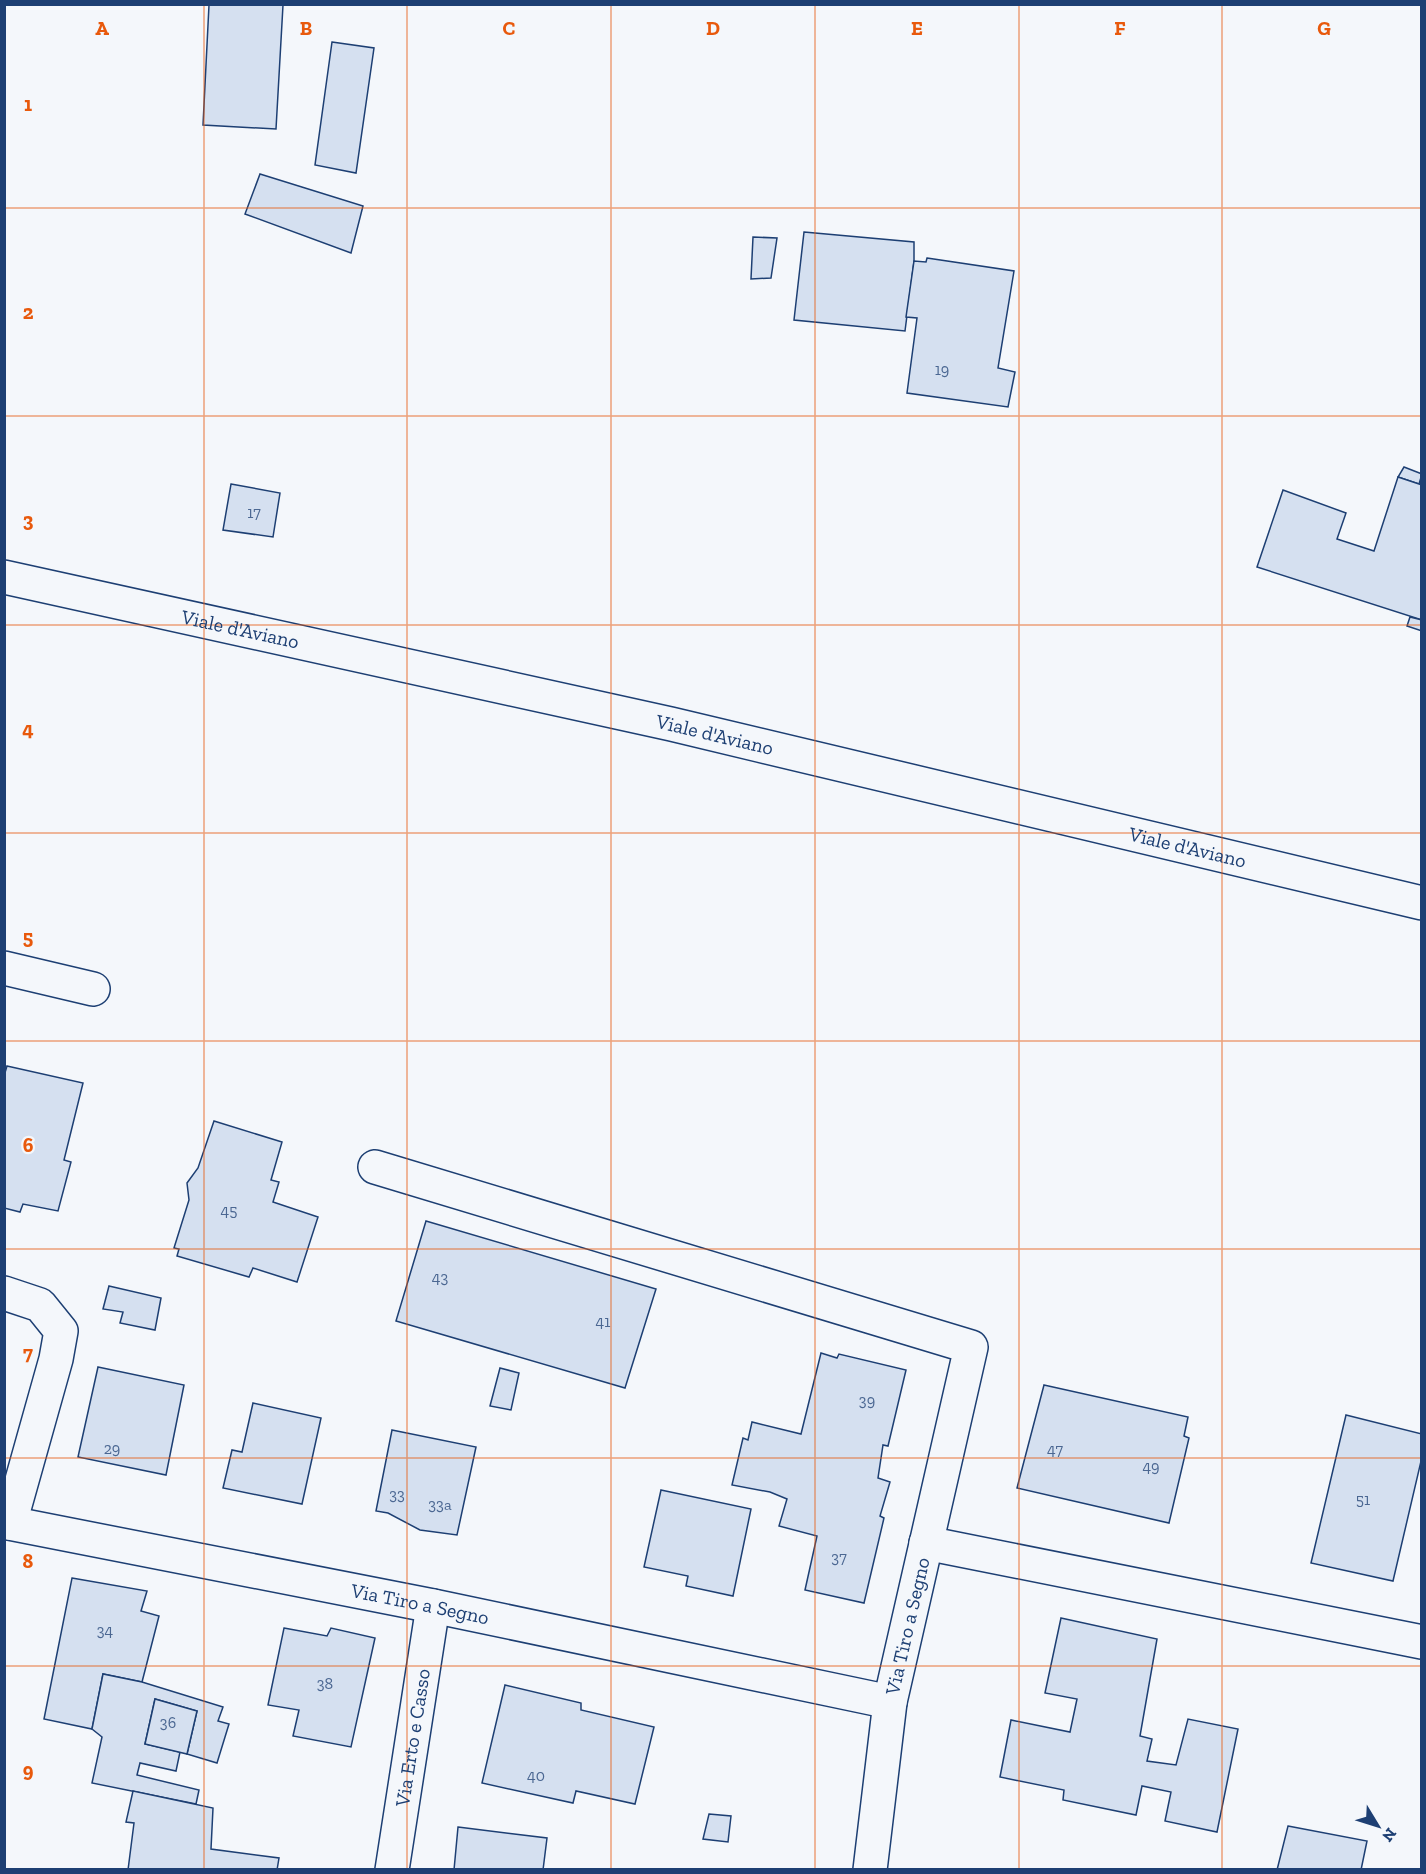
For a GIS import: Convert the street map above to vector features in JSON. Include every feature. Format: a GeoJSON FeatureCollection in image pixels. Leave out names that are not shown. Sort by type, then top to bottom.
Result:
{"type":"FeatureCollection","features":[{"type":"Feature","properties":{"kind":"street","name":"Viale d'Aviano"},"geometry":{"type":"LineString","coordinates":[[4,577],[671,724],[1422,903]]}},
{"type":"Feature","properties":{"kind":"street"},"geometry":{"type":"LineString","coordinates":[[4,968],[93,989]]}},
{"type":"Feature","properties":{"kind":"street","name":"Via Tiro a Segno"},"geometry":{"type":"LineString","coordinates":[[7,1522],[433,1606],[890,1702],[971,1347],[375,1167]]}},
{"type":"Feature","properties":{"kind":"street"},"geometry":{"type":"LineString","coordinates":[[4,1293],[40,1305],[61,1331],[56,1359],[7,1522]]}},
{"type":"Feature","properties":{"kind":"street"},"geometry":{"type":"LineString","coordinates":[[927,1543],[1422,1642]]}},
{"type":"Feature","properties":{"kind":"street","name":"Via Erto e Casso"},"geometry":{"type":"LineString","coordinates":[[392,1869],[433,1606]]}},
{"type":"Feature","properties":{"kind":"street"},"geometry":{"type":"LineString","coordinates":[[870,1869],[890,1702]]}},
{"type":"Feature","properties":{"kind":"building"},"geometry":{"type":"Polygon","coordinates":[[[209,5],[283,5],[276,129],[203,125],[209,5]]]}},
{"type":"Feature","properties":{"kind":"building"},"geometry":{"type":"Polygon","coordinates":[[[332,42],[374,48],[356,173],[315,165],[332,42]]]}},
{"type":"Feature","properties":{"kind":"building"},"geometry":{"type":"Polygon","coordinates":[[[260,174],[363,206],[351,253],[245,214],[260,174]]]}},
{"type":"Feature","properties":{"kind":"building"},"geometry":{"type":"Polygon","coordinates":[[[804,232],[914,242],[914,261],[905,331],[794,320],[804,232]]]}},
{"type":"Feature","properties":{"kind":"building"},"geometry":{"type":"Polygon","coordinates":[[[753,237],[777,238],[771,278],[751,279],[753,237]]]}},
{"type":"Feature","properties":{"kind":"building"},"geometry":{"type":"Polygon","coordinates":[[[927,258],[1014,271],[998,368],[1015,372],[1008,407],[907,393],[917,318],[906,317],[914,261],[926,262],[927,258]]]}},
{"type":"Feature","properties":{"kind":"building"},"geometry":{"type":"Polygon","coordinates":[[[1404,467],[1422,474],[1419,484],[1398,477],[1404,467]]]}},
{"type":"Feature","properties":{"kind":"building"},"geometry":{"type":"Polygon","coordinates":[[[1398,477],[1422,485],[1422,620],[1257,567],[1283,490],[1346,513],[1337,539],[1374,551],[1398,477]]]}},
{"type":"Feature","properties":{"kind":"building"},"geometry":{"type":"Polygon","coordinates":[[[231,484],[280,493],[273,537],[223,530],[231,484]]]}},
{"type":"Feature","properties":{"kind":"building"},"geometry":{"type":"Polygon","coordinates":[[[1410,617],[1422,620],[1422,631],[1407,626],[1410,617]]]}},
{"type":"Feature","properties":{"kind":"building"},"geometry":{"type":"Polygon","coordinates":[[[7,1066],[83,1083],[64,1160],[71,1162],[58,1211],[23,1204],[20,1212],[4,1208],[4,1076],[7,1066]]]}},
{"type":"Feature","properties":{"kind":"building"},"geometry":{"type":"Polygon","coordinates":[[[214,1121],[282,1142],[271,1180],[279,1182],[273,1202],[318,1217],[297,1282],[253,1268],[249,1277],[177,1256],[179,1249],[174,1248],[189,1200],[187,1183],[198,1168],[214,1121]]]}},
{"type":"Feature","properties":{"kind":"building"},"geometry":{"type":"Polygon","coordinates":[[[426,1221],[656,1289],[625,1388],[396,1321],[426,1221]]]}},
{"type":"Feature","properties":{"kind":"building"},"geometry":{"type":"Polygon","coordinates":[[[109,1286],[161,1298],[155,1330],[120,1323],[123,1312],[103,1309],[109,1286]]]}},
{"type":"Feature","properties":{"kind":"building"},"geometry":{"type":"Polygon","coordinates":[[[821,1353],[837,1358],[839,1354],[906,1370],[888,1446],[883,1445],[878,1478],[890,1482],[880,1516],[884,1518],[864,1603],[805,1590],[817,1536],[779,1526],[787,1499],[770,1492],[732,1485],[743,1438],[748,1440],[752,1422],[801,1434],[821,1353]]]}},
{"type":"Feature","properties":{"kind":"building"},"geometry":{"type":"Polygon","coordinates":[[[98,1367],[184,1385],[166,1475],[78,1457],[98,1367]]]}},
{"type":"Feature","properties":{"kind":"building"},"geometry":{"type":"Polygon","coordinates":[[[500,1368],[519,1373],[511,1410],[490,1406],[500,1368]]]}},
{"type":"Feature","properties":{"kind":"building"},"geometry":{"type":"Polygon","coordinates":[[[1044,1385],[1188,1417],[1184,1436],[1189,1438],[1169,1523],[1017,1488],[1044,1385]]]}},
{"type":"Feature","properties":{"kind":"building"},"geometry":{"type":"Polygon","coordinates":[[[253,1403],[321,1418],[302,1504],[223,1488],[232,1450],[242,1452],[253,1403]]]}},
{"type":"Feature","properties":{"kind":"building"},"geometry":{"type":"Polygon","coordinates":[[[1346,1415],[1422,1434],[1422,1457],[1393,1581],[1311,1563],[1346,1415]]]}},
{"type":"Feature","properties":{"kind":"building"},"geometry":{"type":"Polygon","coordinates":[[[392,1430],[476,1447],[457,1535],[420,1530],[388,1513],[376,1511],[392,1430]]]}},
{"type":"Feature","properties":{"kind":"building"},"geometry":{"type":"Polygon","coordinates":[[[661,1490],[751,1509],[733,1596],[686,1586],[688,1576],[644,1567],[661,1490]]]}},
{"type":"Feature","properties":{"kind":"building"},"geometry":{"type":"Polygon","coordinates":[[[72,1578],[147,1591],[141,1611],[159,1616],[142,1682],[103,1674],[92,1729],[44,1719],[72,1578]]]}},
{"type":"Feature","properties":{"kind":"building"},"geometry":{"type":"Polygon","coordinates":[[[1061,1618],[1157,1639],[1140,1736],[1152,1739],[1147,1761],[1176,1765],[1188,1719],[1238,1729],[1217,1832],[1165,1821],[1171,1792],[1142,1786],[1136,1815],[1063,1800],[1064,1790],[1000,1777],[1011,1720],[1070,1732],[1077,1699],[1045,1693],[1061,1618]]]}},
{"type":"Feature","properties":{"kind":"building"},"geometry":{"type":"Polygon","coordinates":[[[284,1628],[327,1636],[331,1628],[375,1638],[351,1747],[293,1736],[299,1710],[268,1705],[284,1628]]]}},
{"type":"Feature","properties":{"kind":"building"},"geometry":{"type":"Polygon","coordinates":[[[103,1674],[142,1682],[223,1707],[218,1721],[229,1724],[217,1763],[187,1754],[197,1711],[155,1699],[145,1744],[180,1752],[176,1771],[140,1763],[137,1775],[199,1790],[196,1804],[92,1783],[102,1737],[92,1729],[103,1674]]]}},
{"type":"Feature","properties":{"kind":"building"},"geometry":{"type":"Polygon","coordinates":[[[505,1685],[581,1703],[581,1710],[654,1727],[635,1804],[576,1791],[573,1803],[482,1783],[505,1685]]]}},
{"type":"Feature","properties":{"kind":"building"},"geometry":{"type":"Polygon","coordinates":[[[155,1699],[197,1711],[187,1754],[145,1744],[155,1699]]]}},
{"type":"Feature","properties":{"kind":"building"},"geometry":{"type":"Polygon","coordinates":[[[133,1791],[213,1808],[211,1849],[279,1858],[277,1870],[128,1870],[134,1823],[126,1822],[133,1791]]]}},
{"type":"Feature","properties":{"kind":"building"},"geometry":{"type":"Polygon","coordinates":[[[709,1814],[731,1816],[728,1842],[703,1839],[709,1814]]]}},
{"type":"Feature","properties":{"kind":"building"},"geometry":{"type":"Polygon","coordinates":[[[1288,1826],[1367,1841],[1361,1870],[1277,1870],[1288,1826]]]}},
{"type":"Feature","properties":{"kind":"building"},"geometry":{"type":"Polygon","coordinates":[[[458,1827],[547,1838],[543,1870],[454,1870],[458,1827]]]}}]}
